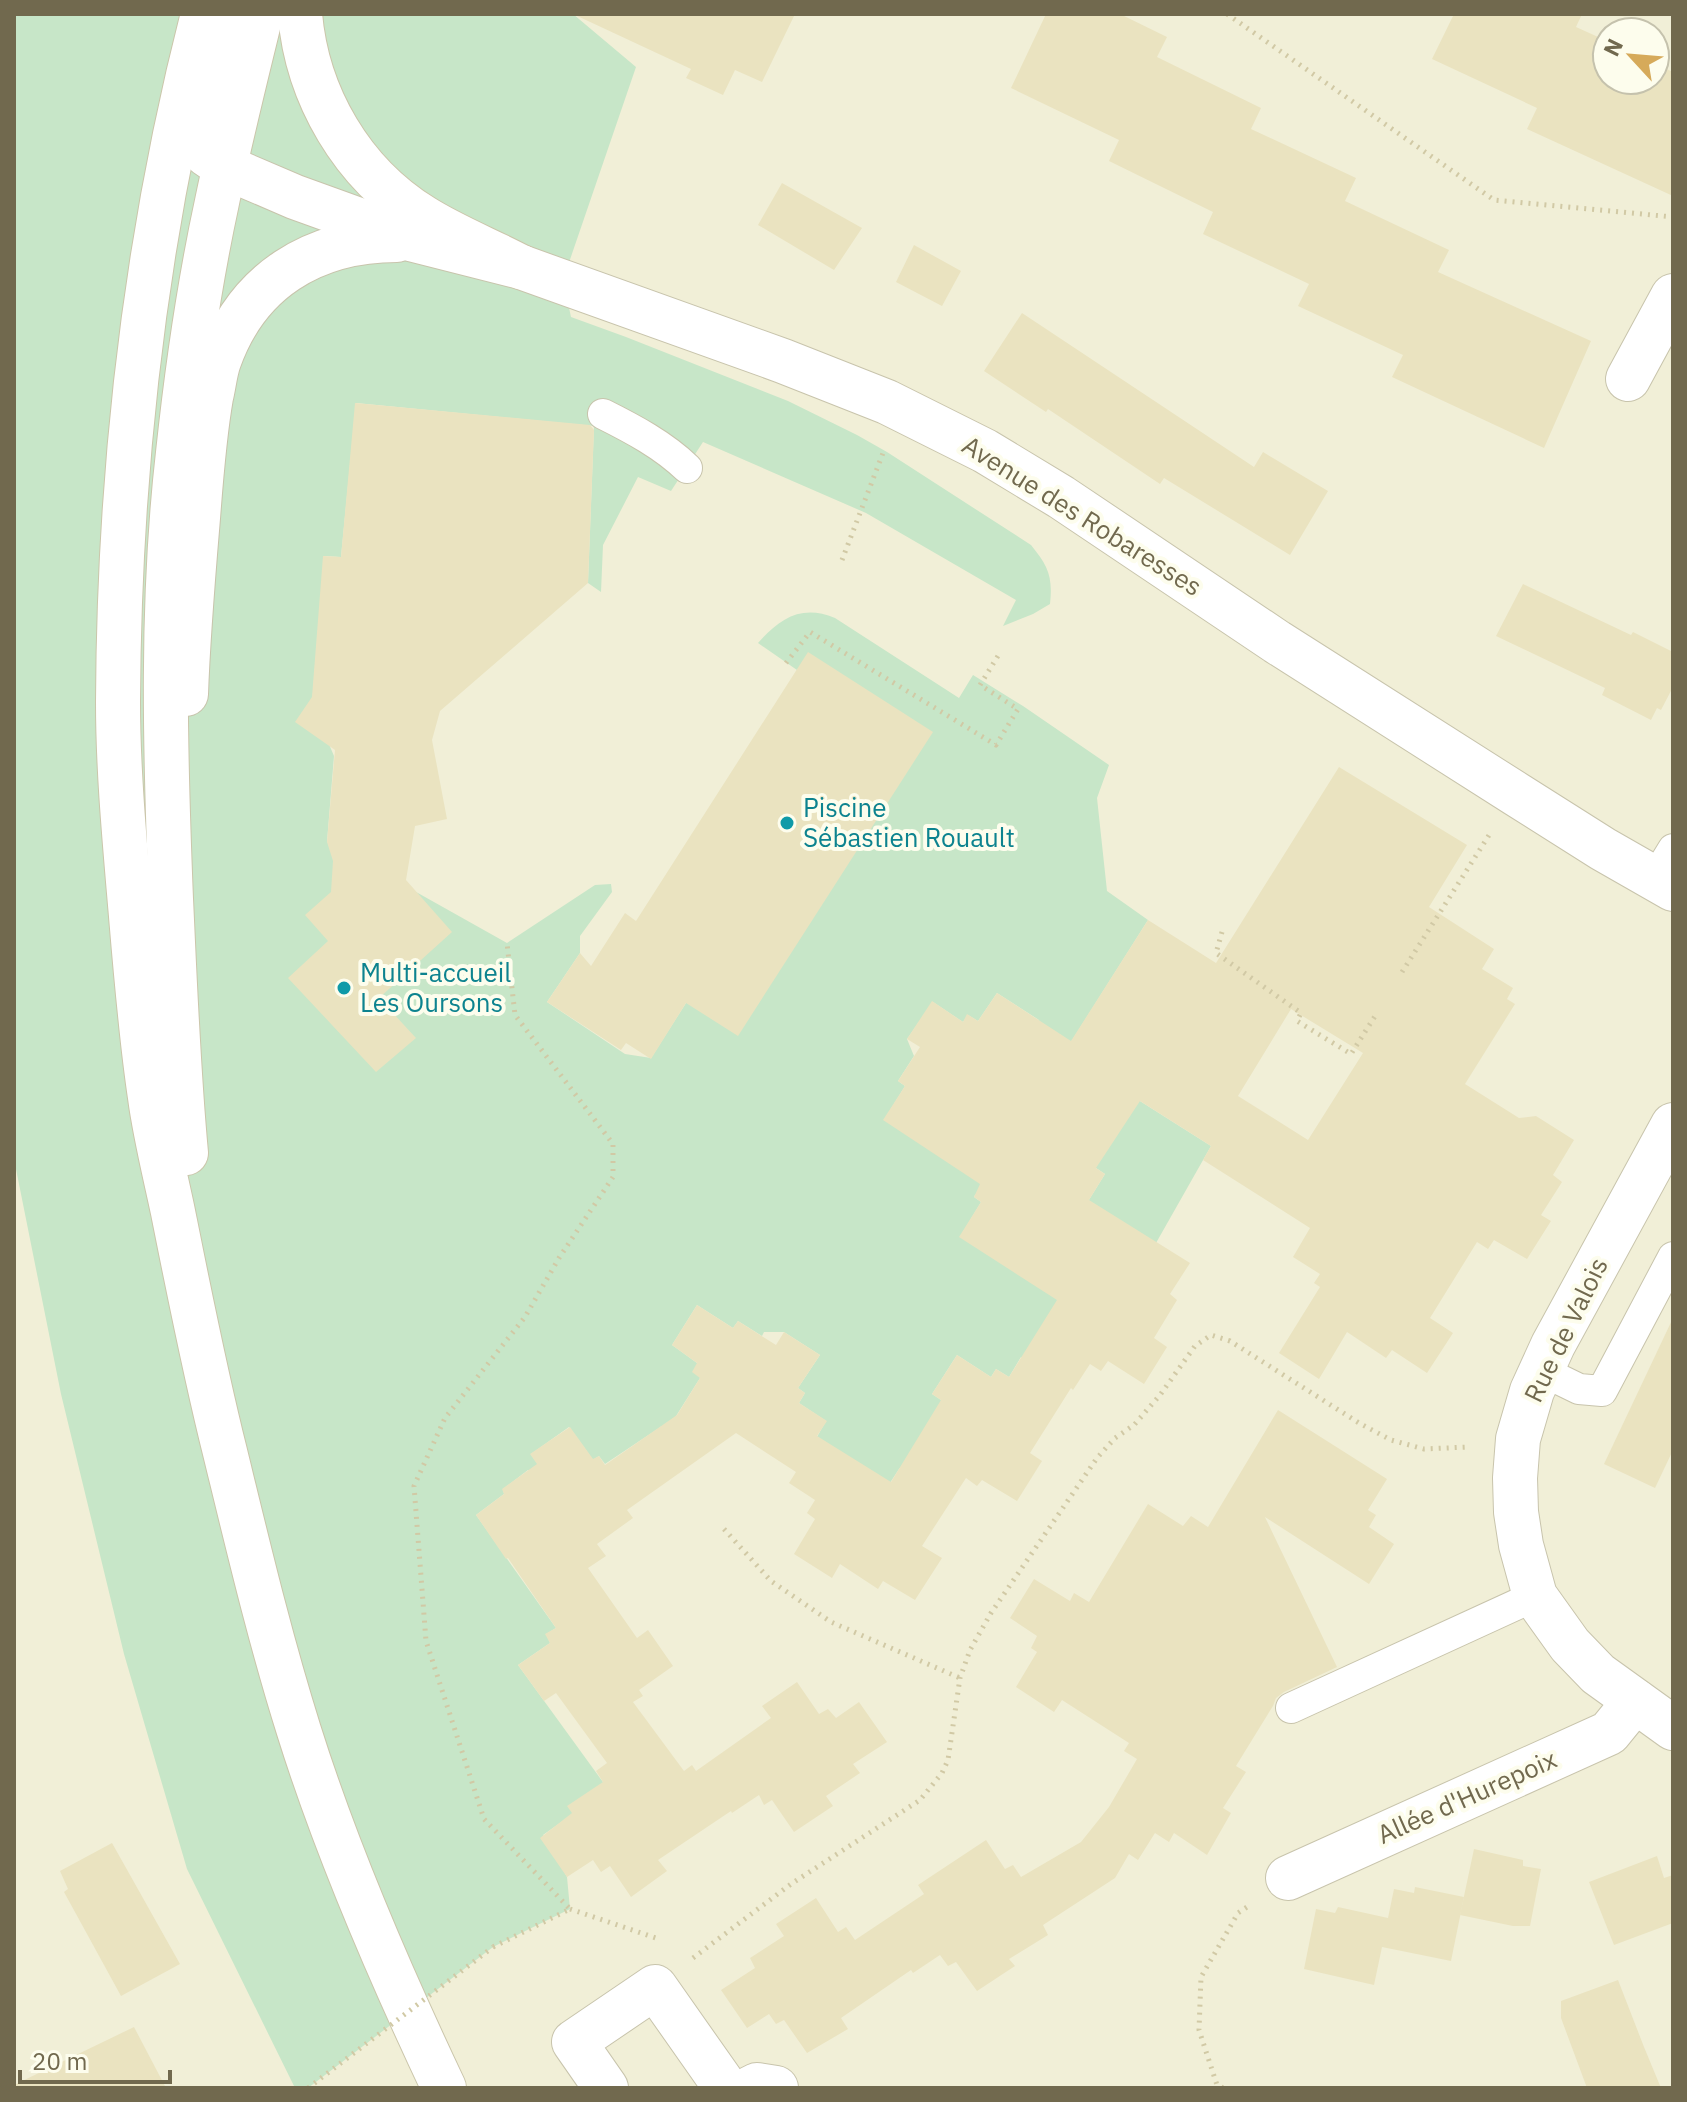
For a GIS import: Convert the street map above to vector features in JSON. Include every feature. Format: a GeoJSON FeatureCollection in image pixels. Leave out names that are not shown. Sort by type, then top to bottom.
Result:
{"type":"FeatureCollection","features":[{"type":"Feature","properties":{"kind":"street"},"geometry":{"type":"LineString","coordinates":[[203,14],[185,82],[149,277],[127,466],[122,542],[118,706],[124,835],[150,1100],[204,1366],[265,1617],[300,1735],[378,1939],[444,2088]]}},
{"type":"Feature","properties":{"kind":"street"},"geometry":{"type":"LineString","coordinates":[[227,14],[199,136],[199,144],[206,154],[225,167],[295,197],[414,240]]}},
{"type":"Feature","properties":{"kind":"street"},"geometry":{"type":"LineString","coordinates":[[204,1366],[181,1094],[167,806],[169,565],[178,455],[195,318],[225,167],[261,14]]}},
{"type":"Feature","properties":{"kind":"street"},"geometry":{"type":"LineString","coordinates":[[300,14],[308,65],[323,104],[361,163],[393,196],[424,217],[521,267]]}},
{"type":"Feature","properties":{"kind":"street"},"geometry":{"type":"LineString","coordinates":[[176,1005],[187,657],[201,482],[218,364],[230,335],[249,304],[287,268],[312,256],[371,240],[414,240]]}},
{"type":"Feature","properties":{"kind":"street","name":"Avenue des Robaresses"},"geometry":{"type":"LineString","coordinates":[[414,240],[521,267],[783,361],[900,409],[985,451],[1061,497],[1277,642],[1516,794],[1668,882]]}},
{"type":"Feature","properties":{"kind":"street"},"geometry":{"type":"LineString","coordinates":[[1628,379],[1673,296]]}},
{"type":"Feature","properties":{"kind":"street","name":"Rue de Valois"},"geometry":{"type":"LineString","coordinates":[[1669,1144],[1553,1345],[1532,1391],[1518,1439],[1516,1512],[1521,1545],[1535,1596],[1570,1645],[1598,1674],[1673,1728]]}},
{"type":"Feature","properties":{"kind":"street","name":"Allée d'Hurepoix"},"geometry":{"type":"LineString","coordinates":[[1288,1878],[1609,1733],[1635,1701]]}},
{"type":"Feature","properties":{"kind":"street"},"geometry":{"type":"LineString","coordinates":[[606,2088],[574,2042],[655,1987],[726,2088]]}},
{"type":"Feature","properties":{"kind":"street"},"geometry":{"type":"LineString","coordinates":[[751,2088],[757,2085],[776,2088]]}},
{"type":"Feature","properties":{"kind":"lane"},"geometry":{"type":"LineString","coordinates":[[603,414],[673,454],[687,468]]}},
{"type":"Feature","properties":{"kind":"lane"},"geometry":{"type":"LineString","coordinates":[[1542,1371],[1579,1389],[1602,1391],[1673,1257]]}},
{"type":"Feature","properties":{"kind":"lane"},"geometry":{"type":"LineString","coordinates":[[1291,1708],[1535,1596]]}},
{"type":"Feature","properties":{"kind":"path"},"geometry":{"type":"LineString","coordinates":[[1227,14],[1494,200],[1673,217]]}},
{"type":"Feature","properties":{"kind":"path"},"geometry":{"type":"LineString","coordinates":[[842,560],[900,409]]}},
{"type":"Feature","properties":{"kind":"path"},"geometry":{"type":"LineString","coordinates":[[786,663],[810,632],[996,745],[1018,709],[980,685],[1001,651]]}},
{"type":"Feature","properties":{"kind":"path"},"geometry":{"type":"LineString","coordinates":[[1402,972],[1516,794]]}},
{"type":"Feature","properties":{"kind":"path"},"geometry":{"type":"LineString","coordinates":[[1222,932],[1216,953],[1301,1013],[1297,1021],[1351,1054],[1377,1013]]}},
{"type":"Feature","properties":{"kind":"path"},"geometry":{"type":"LineString","coordinates":[[507,943],[515,1015],[613,1144],[613,1177],[559,1258],[525,1317],[445,1418],[414,1486],[426,1641],[484,1819],[570,1909],[657,1938]]}},
{"type":"Feature","properties":{"kind":"path"},"geometry":{"type":"LineString","coordinates":[[655,1987],[791,1884],[920,1800],[942,1773],[948,1760],[960,1678],[970,1650],[991,1613],[1097,1458],[1115,1438],[1134,1425],[1195,1346],[1211,1335],[1230,1341],[1391,1440],[1424,1449],[1467,1447],[1517,1451]]}},
{"type":"Feature","properties":{"kind":"path"},"geometry":{"type":"LineString","coordinates":[[724,1529],[771,1581],[831,1622],[960,1678]]}},
{"type":"Feature","properties":{"kind":"path"},"geometry":{"type":"LineString","coordinates":[[1223,2088],[1217,2085],[1199,2030],[1201,1977],[1238,1913],[1288,1878]]}},
{"type":"Feature","properties":{"kind":"path"},"geometry":{"type":"LineString","coordinates":[[308,2088],[493,1947],[570,1909]]}},
{"type":"Feature","properties":{"kind":"path"},"geometry":{"type":"LineString","coordinates":[[686,1948],[700,1953]]}},
{"type":"Feature","properties":{"kind":"shaded area"},"geometry":{"type":"Polygon","coordinates":[[[14,14],[1673,14],[1673,2088],[14,2088],[14,14]]]}},
{"type":"Feature","properties":{"kind":"green space"},"geometry":{"type":"Polygon","coordinates":[[[14,14],[573,14],[636,67],[563,280],[571,317],[788,401],[887,452],[1031,545],[1048,572],[1050,604],[1003,626],[1016,600],[866,513],[703,442],[671,491],[638,477],[603,545],[601,592],[588,583],[594,426],[356,403],[341,557],[324,556],[312,704],[334,756],[327,842],[507,943],[595,885],[611,884],[612,892],[580,936],[580,953],[547,1002],[625,1054],[651,1058],[686,1003],[797,670],[758,643],[783,620],[792,616],[812,612],[835,618],[959,698],[973,675],[1109,765],[1097,798],[1107,891],[1148,920],[1064,1053],[1211,1146],[1156,1243],[1087,1203],[1105,1174],[1096,1168],[1017,1056],[1039,1020],[997,993],[978,1021],[968,1015],[963,1022],[933,1002],[907,1039],[914,1056],[898,1081],[905,1086],[884,1120],[1004,1164],[975,1195],[981,1202],[960,1237],[1079,1294],[1034,1365],[1021,1357],[1009,1377],[996,1369],[991,1377],[957,1355],[932,1394],[953,1408],[899,1469],[886,1489],[813,1444],[826,1421],[799,1403],[805,1393],[798,1388],[820,1355],[784,1332],[764,1332],[762,1336],[738,1321],[733,1328],[697,1305],[672,1345],[697,1363],[700,1378],[666,1432],[662,1426],[605,1464],[599,1456],[593,1460],[569,1427],[531,1454],[546,1476],[528,1470],[503,1489],[504,1494],[476,1515],[556,1628],[546,1634],[550,1643],[518,1665],[608,1789],[543,1835],[567,1877],[570,1909],[493,1947],[308,2088],[295,2088],[187,1869],[124,1654],[61,1394],[14,1159],[14,14]]]}},
{"type":"Feature","properties":{"kind":"building"},"geometry":{"type":"Polygon","coordinates":[[[573,14],[795,14],[762,82],[735,70],[723,95],[686,78],[691,69],[573,14]]]}},
{"type":"Feature","properties":{"kind":"building"},"geometry":{"type":"Polygon","coordinates":[[[1046,14],[1120,14],[1167,37],[1157,57],[1261,108],[1251,129],[1356,178],[1345,201],[1449,250],[1438,272],[1591,341],[1544,448],[1392,377],[1403,355],[1298,306],[1309,284],[1203,234],[1213,212],[1109,161],[1119,140],[1011,88],[1046,14]]]}},
{"type":"Feature","properties":{"kind":"building"},"geometry":{"type":"Polygon","coordinates":[[[1454,14],[1582,14],[1576,27],[1591,34],[1591,96],[1671,96],[1673,72],[1673,196],[1527,129],[1537,108],[1432,59],[1454,14]]]}},
{"type":"Feature","properties":{"kind":"building"},"geometry":{"type":"Polygon","coordinates":[[[782,183],[862,228],[834,270],[758,225],[782,183]]]}},
{"type":"Feature","properties":{"kind":"building"},"geometry":{"type":"Polygon","coordinates":[[[914,245],[961,271],[942,306],[896,282],[914,245]]]}},
{"type":"Feature","properties":{"kind":"building"},"geometry":{"type":"Polygon","coordinates":[[[1022,313],[1254,467],[1263,452],[1328,491],[1290,555],[1164,478],[1160,484],[1048,409],[1046,412],[984,371],[1022,313]]]}},
{"type":"Feature","properties":{"kind":"building"},"geometry":{"type":"Polygon","coordinates":[[[355,403],[590,425],[594,430],[588,583],[440,711],[432,740],[447,819],[415,826],[406,880],[452,932],[379,998],[416,1038],[376,1072],[288,978],[328,941],[305,915],[331,892],[333,861],[327,842],[335,750],[295,722],[312,697],[323,556],[341,557],[355,403]]]}},
{"type":"Feature","properties":{"kind":"building"},"geometry":{"type":"Polygon","coordinates":[[[1523,584],[1673,652],[1673,687],[1661,710],[1657,708],[1651,720],[1602,695],[1605,688],[1496,636],[1523,584]]]}},
{"type":"Feature","properties":{"kind":"building","name":"Piscine Sébastien Rouault"},"geometry":{"type":"Polygon","coordinates":[[[808,652],[933,732],[738,1036],[686,1003],[651,1059],[626,1043],[621,1050],[547,1002],[580,953],[591,966],[625,913],[636,921],[808,652]]]}},
{"type":"Feature","properties":{"kind":"building"},"geometry":{"type":"Polygon","coordinates":[[[1339,767],[1467,845],[1429,907],[1494,949],[1482,969],[1513,988],[1507,999],[1515,1004],[1465,1084],[1519,1118],[1536,1116],[1574,1140],[1553,1175],[1562,1182],[1541,1215],[1551,1221],[1527,1259],[1494,1240],[1488,1249],[1477,1242],[1430,1318],[1453,1333],[1427,1373],[1392,1350],[1386,1358],[1347,1332],[1319,1379],[1279,1353],[1320,1287],[1314,1283],[1320,1274],[1293,1257],[1310,1228],[1203,1160],[1211,1146],[1140,1101],[1096,1168],[1105,1174],[1089,1200],[1190,1263],[1170,1294],[1177,1300],[1154,1338],[1167,1347],[1144,1384],[1108,1361],[1101,1371],[1090,1364],[1030,1453],[1042,1461],[1017,1501],[982,1480],[977,1486],[966,1478],[922,1546],[942,1558],[915,1600],[883,1581],[878,1589],[840,1564],[832,1578],[794,1554],[815,1519],[807,1513],[815,1500],[789,1483],[796,1472],[736,1433],[627,1510],[633,1518],[597,1544],[606,1556],[588,1568],[637,1638],[648,1630],[673,1666],[639,1690],[643,1696],[633,1702],[684,1771],[692,1765],[696,1771],[771,1718],[762,1706],[797,1682],[819,1714],[828,1709],[836,1718],[859,1702],[887,1742],[853,1764],[860,1773],[826,1796],[833,1806],[794,1832],[772,1800],[764,1805],[759,1795],[658,1860],[667,1871],[631,1897],[610,1866],[601,1872],[593,1860],[567,1877],[540,1838],[572,1813],[567,1806],[603,1782],[596,1771],[607,1763],[556,1693],[544,1701],[518,1665],[550,1643],[545,1634],[556,1628],[476,1515],[504,1494],[502,1489],[537,1464],[530,1454],[570,1427],[593,1459],[599,1456],[605,1465],[677,1415],[700,1378],[692,1372],[697,1363],[672,1345],[697,1305],[733,1328],[738,1321],[776,1345],[784,1332],[820,1355],[798,1388],[805,1393],[799,1403],[827,1421],[817,1436],[891,1482],[941,1400],[932,1394],[957,1355],[991,1377],[996,1369],[1009,1377],[1057,1300],[959,1237],[981,1202],[974,1197],[980,1184],[883,1120],[905,1086],[898,1081],[920,1047],[907,1039],[932,1001],[963,1022],[967,1014],[978,1021],[997,993],[1071,1041],[1148,920],[1216,963],[1339,767]],[[1291,1009],[1238,1096],[1308,1140],[1363,1053],[1291,1009]]]}},
{"type":"Feature","properties":{"kind":"building"},"geometry":{"type":"Polygon","coordinates":[[[1673,1318],[1673,1450],[1655,1488],[1604,1464],[1673,1318]]]}},
{"type":"Feature","properties":{"kind":"building"},"geometry":{"type":"Polygon","coordinates":[[[1278,1410],[1387,1479],[1368,1510],[1376,1515],[1369,1527],[1394,1544],[1369,1584],[1265,1517],[1337,1667],[1276,1698],[1236,1766],[1246,1772],[1223,1808],[1231,1813],[1207,1855],[1174,1833],[1169,1842],[1155,1833],[1138,1860],[1129,1854],[1115,1878],[1043,1925],[1048,1935],[1009,1959],[1015,1966],[977,1991],[956,1962],[948,1966],[940,1955],[913,1973],[911,1970],[841,2018],[848,2029],[807,2053],[784,2020],[776,2024],[769,2014],[747,2028],[721,1990],[755,1968],[750,1958],[784,1936],[776,1924],[816,1898],[838,1932],[846,1927],[855,1940],[924,1894],[918,1885],[986,1840],[1005,1869],[1013,1865],[1021,1877],[1081,1842],[1109,1807],[1137,1759],[1124,1751],[1129,1743],[1062,1700],[1054,1712],[1016,1687],[1037,1652],[1031,1648],[1037,1636],[1010,1618],[1034,1579],[1070,1601],[1074,1593],[1089,1602],[1148,1504],[1183,1526],[1191,1516],[1208,1527],[1278,1410]]]}},
{"type":"Feature","properties":{"kind":"building"},"geometry":{"type":"Polygon","coordinates":[[[112,1843],[180,1964],[121,1996],[64,1892],[68,1889],[60,1871],[112,1843]]]}},
{"type":"Feature","properties":{"kind":"building"},"geometry":{"type":"Polygon","coordinates":[[[1474,1849],[1523,1860],[1523,1866],[1541,1869],[1530,1926],[1513,1926],[1460,1915],[1474,1849]]]}},
{"type":"Feature","properties":{"kind":"building"},"geometry":{"type":"Polygon","coordinates":[[[1657,1856],[1664,1878],[1673,1875],[1673,1923],[1614,1945],[1589,1882],[1657,1856]]]}},
{"type":"Feature","properties":{"kind":"building"},"geometry":{"type":"Polygon","coordinates":[[[1415,1887],[1464,1897],[1451,1961],[1382,1947],[1374,1985],[1304,1969],[1316,1909],[1335,1913],[1338,1907],[1388,1918],[1394,1889],[1414,1893],[1415,1887]]]}},
{"type":"Feature","properties":{"kind":"building"},"geometry":{"type":"Polygon","coordinates":[[[1618,1980],[1661,2088],[1587,2088],[1561,2018],[1561,2001],[1618,1980]]]}},
{"type":"Feature","properties":{"kind":"building"},"geometry":{"type":"Polygon","coordinates":[[[134,2027],[166,2088],[14,2088],[14,2085],[134,2027]]]}},
{"type":"Feature","properties":{"kind":"place","name":"Piscine Sébastien Rouault"},"geometry":{"type":"Point","coordinates":[787,823]}},
{"type":"Feature","properties":{"kind":"place","name":"Multi-accueil Les Oursons"},"geometry":{"type":"Point","coordinates":[344,988]}}]}
